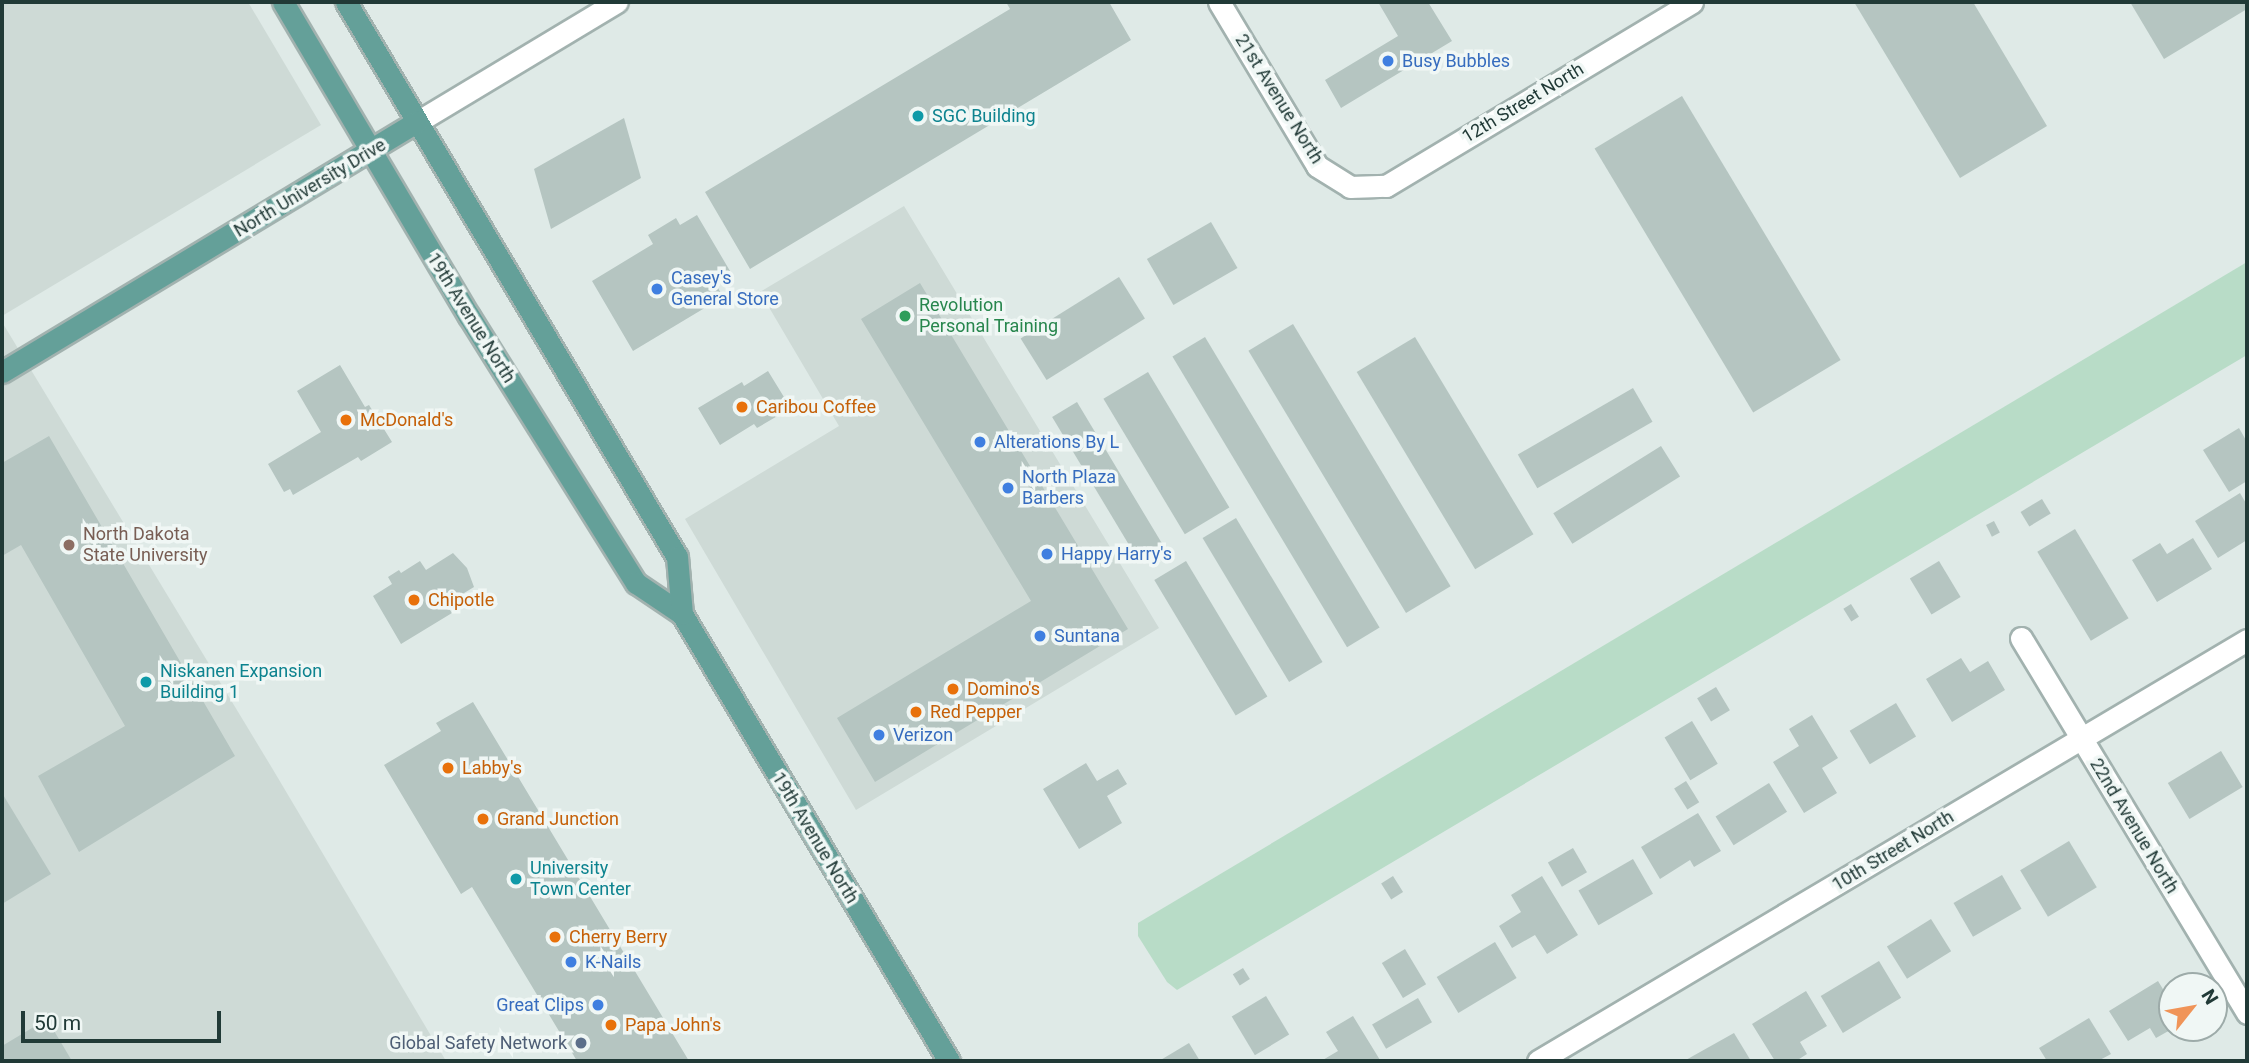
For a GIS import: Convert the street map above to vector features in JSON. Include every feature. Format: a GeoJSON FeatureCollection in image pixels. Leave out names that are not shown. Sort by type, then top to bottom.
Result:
{"type":"FeatureCollection","features":[{"type":"Feature","properties":{"kind":"main road","name":"19th Avenue North"},"geometry":{"type":"LineString","coordinates":[[283,2],[469,316],[636,583],[682,614],[949,1061]]}},
{"type":"Feature","properties":{"kind":"main road","name":"19th Avenue North"},"geometry":{"type":"LineString","coordinates":[[346,2],[677,557],[682,614]]}},
{"type":"Feature","properties":{"kind":"main road","name":"North University Drive"},"geometry":{"type":"LineString","coordinates":[[2,372],[417,122]]}},
{"type":"Feature","properties":{"kind":"street","name":"North University Drive"},"geometry":{"type":"LineString","coordinates":[[417,122],[617,2]]}},
{"type":"Feature","properties":{"kind":"street","name":"21st Avenue North"},"geometry":{"type":"LineString","coordinates":[[1219,2],[1317,166],[1349,187]]}},
{"type":"Feature","properties":{"kind":"street","name":"12th Street North"},"geometry":{"type":"LineString","coordinates":[[1349,187],[1386,186],[1692,2]]}},
{"type":"Feature","properties":{"kind":"street","name":"22nd Avenue North"},"geometry":{"type":"LineString","coordinates":[[2021,638],[2247,1013]]}},
{"type":"Feature","properties":{"kind":"street","name":"10th Street North"},"geometry":{"type":"LineString","coordinates":[[1538,1061],[2247,640]]}},
{"type":"Feature","properties":{"kind":"shaded area"},"geometry":{"type":"Polygon","coordinates":[[[2,2],[248,2],[321,125],[2,316],[2,2]]]}},
{"type":"Feature","properties":{"kind":"shaded area"},"geometry":{"type":"Polygon","coordinates":[[[904,206],[1159,628],[856,810],[685,519],[839,426],[760,292],[904,206]]]}},
{"type":"Feature","properties":{"kind":"shaded area","name":"North Dakota State University"},"geometry":{"type":"Polygon","coordinates":[[[2,322],[272,768],[446,1061],[2,1061],[2,322]]]}},
{"type":"Feature","properties":{"kind":"green space"},"geometry":{"type":"Polygon","coordinates":[[[2247,262],[2247,355],[1177,990],[1167,982],[1138,936],[1138,923],[2247,262]]]}},
{"type":"Feature","properties":{"kind":"building","name":"SGC Building"},"geometry":{"type":"Polygon","coordinates":[[[1006,2],[1109,2],[1131,40],[750,269],[705,192],[1010,9],[1006,2]]]}},
{"type":"Feature","properties":{"kind":"building","name":"Busy Bubbles"},"geometry":{"type":"Polygon","coordinates":[[[1378,2],[1428,2],[1452,41],[1341,108],[1325,80],[1398,36],[1378,2]]]}},
{"type":"Feature","properties":{"kind":"building"},"geometry":{"type":"Polygon","coordinates":[[[1854,2],[1973,2],[2047,126],[1960,178],[1854,2]]]}},
{"type":"Feature","properties":{"kind":"building"},"geometry":{"type":"Polygon","coordinates":[[[2130,2],[2247,2],[2247,9],[2164,59],[2130,2]]]}},
{"type":"Feature","properties":{"kind":"building"},"geometry":{"type":"Polygon","coordinates":[[[1682,96],[1841,360],[1753,413],[1595,149],[1682,96]]]}},
{"type":"Feature","properties":{"kind":"building"},"geometry":{"type":"Polygon","coordinates":[[[624,118],[641,178],[551,229],[534,169],[624,118]]]}},
{"type":"Feature","properties":{"kind":"building","name":"Casey's General Store"},"geometry":{"type":"Polygon","coordinates":[[[697,215],[730,271],[714,281],[723,297],[633,351],[592,281],[653,244],[648,235],[676,218],[680,225],[697,215]]]}},
{"type":"Feature","properties":{"kind":"building"},"geometry":{"type":"Polygon","coordinates":[[[1211,222],[1238,268],[1173,305],[1147,259],[1211,222]]]}},
{"type":"Feature","properties":{"kind":"building"},"geometry":{"type":"Polygon","coordinates":[[[1119,277],[1145,319],[1047,380],[1021,338],[1119,277]]]}},
{"type":"Feature","properties":{"kind":"building"},"geometry":{"type":"Polygon","coordinates":[[[920,283],[1128,629],[875,782],[837,718],[1031,601],[861,319],[920,283]]]}},
{"type":"Feature","properties":{"kind":"building"},"geometry":{"type":"Polygon","coordinates":[[[1293,324],[1451,586],[1406,613],[1248,351],[1293,324]]]}},
{"type":"Feature","properties":{"kind":"building"},"geometry":{"type":"Polygon","coordinates":[[[1205,337],[1380,628],[1347,647],[1172,357],[1205,337]]]}},
{"type":"Feature","properties":{"kind":"building"},"geometry":{"type":"Polygon","coordinates":[[[1415,337],[1533,534],[1475,569],[1357,372],[1415,337]]]}},
{"type":"Feature","properties":{"kind":"building","name":"McDonald's"},"geometry":{"type":"Polygon","coordinates":[[[340,365],[365,407],[369,405],[392,442],[361,461],[358,457],[293,495],[290,489],[284,492],[268,464],[321,432],[297,391],[340,365]]]}},
{"type":"Feature","properties":{"kind":"building","name":"Caribou Coffee"},"geometry":{"type":"Polygon","coordinates":[[[768,371],[787,402],[783,405],[786,411],[757,428],[754,424],[720,445],[698,408],[742,382],[744,386],[768,371]]]}},
{"type":"Feature","properties":{"kind":"building"},"geometry":{"type":"Polygon","coordinates":[[[1148,372],[1229,507],[1185,534],[1103,399],[1148,372]]]}},
{"type":"Feature","properties":{"kind":"building"},"geometry":{"type":"Polygon","coordinates":[[[1633,388],[1652,422],[1537,488],[1518,454],[1633,388]]]}},
{"type":"Feature","properties":{"kind":"building"},"geometry":{"type":"Polygon","coordinates":[[[1077,402],[1162,544],[1138,559],[1052,417],[1077,402]]]}},
{"type":"Feature","properties":{"kind":"building"},"geometry":{"type":"Polygon","coordinates":[[[2239,428],[2247,442],[2247,481],[2229,492],[2203,450],[2239,428]]]}},
{"type":"Feature","properties":{"kind":"building","name":"Niskanen Expansion Building 1"},"geometry":{"type":"Polygon","coordinates":[[[49,436],[235,756],[79,852],[38,776],[125,726],[21,545],[2,556],[2,463],[49,436]]]}},
{"type":"Feature","properties":{"kind":"building"},"geometry":{"type":"Polygon","coordinates":[[[1661,446],[1680,477],[1572,544],[1553,513],[1661,446]]]}},
{"type":"Feature","properties":{"kind":"building"},"geometry":{"type":"Polygon","coordinates":[[[2240,493],[2247,505],[2247,540],[2218,558],[2195,521],[2240,493]]]}},
{"type":"Feature","properties":{"kind":"building"},"geometry":{"type":"Polygon","coordinates":[[[2042,499],[2051,514],[2029,526],[2021,512],[2042,499]]]}},
{"type":"Feature","properties":{"kind":"building"},"geometry":{"type":"Polygon","coordinates":[[[1236,518],[1323,662],[1289,682],[1203,538],[1236,518]]]}},
{"type":"Feature","properties":{"kind":"building"},"geometry":{"type":"Polygon","coordinates":[[[1994,521],[2000,533],[1992,537],[1986,525],[1994,521]]]}},
{"type":"Feature","properties":{"kind":"building"},"geometry":{"type":"Polygon","coordinates":[[[2075,529],[2129,618],[2091,641],[2037,552],[2075,529]]]}},
{"type":"Feature","properties":{"kind":"building"},"geometry":{"type":"Polygon","coordinates":[[[2193,538],[2212,569],[2157,602],[2132,560],[2160,543],[2167,554],[2193,538]]]}},
{"type":"Feature","properties":{"kind":"building","name":"Chipotle"},"geometry":{"type":"Polygon","coordinates":[[[453,553],[467,568],[474,587],[446,604],[452,613],[401,644],[373,596],[392,584],[388,577],[399,570],[401,573],[420,561],[426,570],[453,553]]]}},
{"type":"Feature","properties":{"kind":"building"},"geometry":{"type":"Polygon","coordinates":[[[1186,561],[1267,696],[1236,715],[1154,580],[1186,561]]]}},
{"type":"Feature","properties":{"kind":"building"},"geometry":{"type":"Polygon","coordinates":[[[1939,561],[1961,597],[1931,615],[1910,579],[1939,561]]]}},
{"type":"Feature","properties":{"kind":"building"},"geometry":{"type":"Polygon","coordinates":[[[1851,604],[1859,617],[1851,621],[1843,609],[1851,604]]]}},
{"type":"Feature","properties":{"kind":"building"},"geometry":{"type":"Polygon","coordinates":[[[1961,658],[1970,672],[1988,661],[2005,690],[1952,722],[1926,679],[1961,658]]]}},
{"type":"Feature","properties":{"kind":"building"},"geometry":{"type":"Polygon","coordinates":[[[1716,687],[1730,710],[1711,721],[1697,698],[1716,687]]]}},
{"type":"Feature","properties":{"kind":"building","name":"University Town Center"},"geometry":{"type":"Polygon","coordinates":[[[473,702],[689,1061],[577,1061],[472,887],[461,894],[384,765],[441,731],[436,723],[473,702]]]}},
{"type":"Feature","properties":{"kind":"building"},"geometry":{"type":"Polygon","coordinates":[[[1896,703],[1916,736],[1870,764],[1850,731],[1896,703]]]}},
{"type":"Feature","properties":{"kind":"building"},"geometry":{"type":"Polygon","coordinates":[[[1812,715],[1838,758],[1822,768],[1837,793],[1804,813],[1773,762],[1799,746],[1789,729],[1812,715]]]}},
{"type":"Feature","properties":{"kind":"building"},"geometry":{"type":"Polygon","coordinates":[[[1692,721],[1718,764],[1690,780],[1665,737],[1692,721]]]}},
{"type":"Feature","properties":{"kind":"building"},"geometry":{"type":"Polygon","coordinates":[[[2221,751],[2243,787],[2189,819],[2168,783],[2221,751]]]}},
{"type":"Feature","properties":{"kind":"building"},"geometry":{"type":"Polygon","coordinates":[[[1086,763],[1097,781],[1118,769],[1127,784],[1107,796],[1122,823],[1079,849],[1043,789],[1086,763]]]}},
{"type":"Feature","properties":{"kind":"building"},"geometry":{"type":"Polygon","coordinates":[[[1686,781],[1699,802],[1687,810],[1674,788],[1686,781]]]}},
{"type":"Feature","properties":{"kind":"building"},"geometry":{"type":"Polygon","coordinates":[[[1769,783],[1787,812],[1734,845],[1716,816],[1769,783]]]}},
{"type":"Feature","properties":{"kind":"building"},"geometry":{"type":"Polygon","coordinates":[[[2,793],[51,874],[2,904],[2,793]]]}},
{"type":"Feature","properties":{"kind":"building"},"geometry":{"type":"Polygon","coordinates":[[[1698,813],[1721,851],[1694,867],[1690,860],[1660,879],[1641,847],[1698,813]]]}},
{"type":"Feature","properties":{"kind":"building"},"geometry":{"type":"Polygon","coordinates":[[[2069,841],[2097,887],[2048,917],[2020,870],[2069,841]]]}},
{"type":"Feature","properties":{"kind":"building"},"geometry":{"type":"Polygon","coordinates":[[[1573,848],[1587,872],[1562,887],[1548,862],[1573,848]]]}},
{"type":"Feature","properties":{"kind":"building"},"geometry":{"type":"Polygon","coordinates":[[[1633,859],[1653,894],[1598,925],[1578,891],[1633,859]]]}},
{"type":"Feature","properties":{"kind":"building"},"geometry":{"type":"Polygon","coordinates":[[[2002,875],[2022,909],[1973,937],[1954,903],[2002,875]]]}},
{"type":"Feature","properties":{"kind":"building"},"geometry":{"type":"Polygon","coordinates":[[[1393,876],[1403,892],[1391,900],[1381,883],[1393,876]]]}},
{"type":"Feature","properties":{"kind":"building"},"geometry":{"type":"Polygon","coordinates":[[[1542,876],[1578,935],[1547,954],[1535,935],[1512,948],[1499,926],[1521,912],[1511,895],[1542,876]]]}},
{"type":"Feature","properties":{"kind":"building"},"geometry":{"type":"Polygon","coordinates":[[[1931,919],[1951,951],[1907,979],[1887,947],[1931,919]]]}},
{"type":"Feature","properties":{"kind":"building"},"geometry":{"type":"Polygon","coordinates":[[[1495,942],[1517,978],[1458,1013],[1437,977],[1495,942]]]}},
{"type":"Feature","properties":{"kind":"building"},"geometry":{"type":"Polygon","coordinates":[[[1405,949],[1426,984],[1403,998],[1382,963],[1405,949]]]}},
{"type":"Feature","properties":{"kind":"building"},"geometry":{"type":"Polygon","coordinates":[[[1879,961],[1901,998],[1843,1033],[1821,996],[1879,961]]]}},
{"type":"Feature","properties":{"kind":"building"},"geometry":{"type":"Polygon","coordinates":[[[1243,968],[1250,979],[1240,985],[1233,974],[1243,968]]]}},
{"type":"Feature","properties":{"kind":"building"},"geometry":{"type":"Polygon","coordinates":[[[2158,981],[2158,1037],[2156,1038],[2150,1028],[2128,1041],[2109,1011],[2158,981]]]}},
{"type":"Feature","properties":{"kind":"building"},"geometry":{"type":"Polygon","coordinates":[[[1806,991],[1827,1026],[1800,1042],[1807,1054],[1796,1061],[1775,1061],[1752,1024],[1806,991]]]}},
{"type":"Feature","properties":{"kind":"building"},"geometry":{"type":"Polygon","coordinates":[[[1266,996],[1289,1035],[1255,1055],[1232,1017],[1266,996]]]}},
{"type":"Feature","properties":{"kind":"building"},"geometry":{"type":"Polygon","coordinates":[[[1418,998],[1432,1022],[1386,1049],[1372,1024],[1418,998]]]}},
{"type":"Feature","properties":{"kind":"building"},"geometry":{"type":"Polygon","coordinates":[[[1353,1016],[1380,1060],[1321,1061],[1338,1051],[1326,1032],[1353,1016]]]}},
{"type":"Feature","properties":{"kind":"building"},"geometry":{"type":"Polygon","coordinates":[[[2089,1018],[2111,1054],[2098,1061],[2047,1061],[2039,1048],[2089,1018]]]}},
{"type":"Feature","properties":{"kind":"building"},"geometry":{"type":"Polygon","coordinates":[[[47,1019],[72,1061],[2,1061],[2,1046],[47,1019]]]}},
{"type":"Feature","properties":{"kind":"building"},"geometry":{"type":"Polygon","coordinates":[[[1734,1033],[1751,1061],[1684,1061],[1734,1033]]]}},
{"type":"Feature","properties":{"kind":"building"},"geometry":{"type":"Polygon","coordinates":[[[1189,1043],[1200,1061],[1159,1061],[1189,1043]]]}},
{"type":"Feature","properties":{"kind":"place","name":"Busy Bubbles"},"geometry":{"type":"Point","coordinates":[1388,61]}},
{"type":"Feature","properties":{"kind":"place","name":"SGC Building"},"geometry":{"type":"Point","coordinates":[918,116]}},
{"type":"Feature","properties":{"kind":"place","name":"Casey's General Store"},"geometry":{"type":"Point","coordinates":[657,289]}},
{"type":"Feature","properties":{"kind":"place","name":"Revolution Personal Training"},"geometry":{"type":"Point","coordinates":[905,316]}},
{"type":"Feature","properties":{"kind":"place","name":"Caribou Coffee"},"geometry":{"type":"Point","coordinates":[742,407]}},
{"type":"Feature","properties":{"kind":"place","name":"McDonald's"},"geometry":{"type":"Point","coordinates":[346,420]}},
{"type":"Feature","properties":{"kind":"place","name":"Alterations By L"},"geometry":{"type":"Point","coordinates":[980,442]}},
{"type":"Feature","properties":{"kind":"place","name":"North Plaza Barbers"},"geometry":{"type":"Point","coordinates":[1008,488]}},
{"type":"Feature","properties":{"kind":"place","name":"North Dakota State University"},"geometry":{"type":"Point","coordinates":[69,545]}},
{"type":"Feature","properties":{"kind":"place","name":"Happy Harry's"},"geometry":{"type":"Point","coordinates":[1047,554]}},
{"type":"Feature","properties":{"kind":"place","name":"Chipotle"},"geometry":{"type":"Point","coordinates":[414,600]}},
{"type":"Feature","properties":{"kind":"place","name":"Suntana"},"geometry":{"type":"Point","coordinates":[1040,636]}},
{"type":"Feature","properties":{"kind":"place","name":"Niskanen Expansion Building 1"},"geometry":{"type":"Point","coordinates":[146,682]}},
{"type":"Feature","properties":{"kind":"place","name":"Domino's"},"geometry":{"type":"Point","coordinates":[953,689]}},
{"type":"Feature","properties":{"kind":"place","name":"Red Pepper"},"geometry":{"type":"Point","coordinates":[916,712]}},
{"type":"Feature","properties":{"kind":"place","name":"Verizon"},"geometry":{"type":"Point","coordinates":[879,735]}},
{"type":"Feature","properties":{"kind":"place","name":"Labby's"},"geometry":{"type":"Point","coordinates":[448,768]}},
{"type":"Feature","properties":{"kind":"place","name":"Grand Junction"},"geometry":{"type":"Point","coordinates":[483,819]}},
{"type":"Feature","properties":{"kind":"place","name":"University Town Center"},"geometry":{"type":"Point","coordinates":[516,879]}},
{"type":"Feature","properties":{"kind":"place","name":"Cherry Berry"},"geometry":{"type":"Point","coordinates":[555,937]}},
{"type":"Feature","properties":{"kind":"place","name":"K-Nails"},"geometry":{"type":"Point","coordinates":[571,962]}},
{"type":"Feature","properties":{"kind":"place","name":"Great Clips"},"geometry":{"type":"Point","coordinates":[598,1005]}},
{"type":"Feature","properties":{"kind":"place","name":"Papa John's"},"geometry":{"type":"Point","coordinates":[611,1025]}},
{"type":"Feature","properties":{"kind":"place","name":"Global Safety Network"},"geometry":{"type":"Point","coordinates":[581,1043]}}]}
